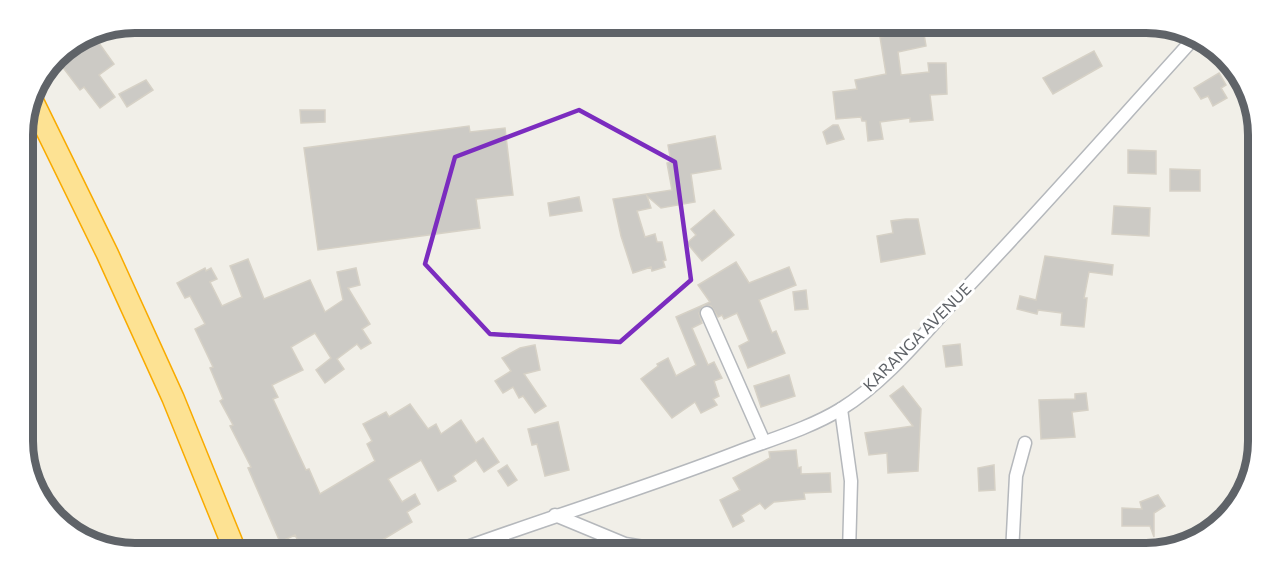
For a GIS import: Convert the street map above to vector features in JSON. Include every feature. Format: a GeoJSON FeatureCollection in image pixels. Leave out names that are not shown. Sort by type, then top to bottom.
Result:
{"type":"FeatureCollection","features":[{"type":"Feature","properties":{"kind":"highway"},"geometry":{"type":"LineString","coordinates":[[37,110],[107,253],[174,398],[232,543]]}},
{"type":"Feature","properties":{"kind":"street","name":"KARANGA AVENUE"},"geometry":{"type":"LineString","coordinates":[[480,543],[555,515],[644,489],[841,409],[871,387],[966,289],[1189,43]]}},
{"type":"Feature","properties":{"kind":"street"},"geometry":{"type":"LineString","coordinates":[[707,313],[764,442]]}},
{"type":"Feature","properties":{"kind":"street"},"geometry":{"type":"LineString","coordinates":[[841,409],[851,481],[849,543]]}},
{"type":"Feature","properties":{"kind":"street"},"geometry":{"type":"LineString","coordinates":[[1012,543],[1016,476],[1025,443]]}},
{"type":"Feature","properties":{"kind":"street"},"geometry":{"type":"LineString","coordinates":[[555,515],[623,543]]}},
{"type":"Feature","properties":{"kind":"highlighted area"},"geometry":{"type":"Polygon","coordinates":[[[579,110],[675,162],[691,280],[620,342],[490,334],[425,264],[455,157],[579,110]]]}},
{"type":"Feature","properties":{"kind":"building"},"geometry":{"type":"Polygon","coordinates":[[[924,33],[926,46],[898,52],[901,75],[929,72],[928,63],[946,63],[947,94],[930,95],[933,120],[910,122],[910,118],[880,122],[883,139],[868,141],[866,121],[862,121],[861,117],[836,119],[833,92],[857,89],[855,80],[886,74],[880,37],[924,33]]]}},
{"type":"Feature","properties":{"kind":"building"},"geometry":{"type":"Polygon","coordinates":[[[97,41],[114,64],[99,75],[115,97],[100,108],[84,87],[80,90],[62,64],[97,41]]]}},
{"type":"Feature","properties":{"kind":"building"},"geometry":{"type":"Polygon","coordinates":[[[1094,51],[1102,66],[1053,94],[1043,78],[1094,51]]]}},
{"type":"Feature","properties":{"kind":"building"},"geometry":{"type":"Polygon","coordinates":[[[1219,73],[1226,85],[1221,88],[1227,98],[1213,106],[1208,96],[1201,99],[1194,88],[1219,73]]]}},
{"type":"Feature","properties":{"kind":"building"},"geometry":{"type":"Polygon","coordinates":[[[146,80],[153,90],[127,107],[119,94],[146,80]]]}},
{"type":"Feature","properties":{"kind":"building"},"geometry":{"type":"Polygon","coordinates":[[[300,110],[325,110],[325,122],[301,123],[300,110]]]}},
{"type":"Feature","properties":{"kind":"building"},"geometry":{"type":"Polygon","coordinates":[[[833,125],[838,125],[844,139],[827,144],[823,132],[833,125]]]}},
{"type":"Feature","properties":{"kind":"building"},"geometry":{"type":"Polygon","coordinates":[[[469,126],[470,132],[505,128],[513,195],[476,199],[480,228],[318,250],[304,148],[469,126]]]}},
{"type":"Feature","properties":{"kind":"building"},"geometry":{"type":"Polygon","coordinates":[[[715,136],[721,169],[691,174],[695,202],[661,208],[647,196],[651,208],[637,211],[645,237],[655,234],[657,242],[662,242],[666,260],[663,261],[665,267],[652,271],[651,267],[633,273],[621,236],[613,199],[672,190],[667,163],[671,162],[668,145],[715,136]]]}},
{"type":"Feature","properties":{"kind":"building"},"geometry":{"type":"Polygon","coordinates":[[[1128,150],[1156,151],[1156,174],[1128,173],[1128,150]]]}},
{"type":"Feature","properties":{"kind":"building"},"geometry":{"type":"Polygon","coordinates":[[[1170,169],[1200,170],[1200,191],[1170,191],[1170,169]]]}},
{"type":"Feature","properties":{"kind":"building"},"geometry":{"type":"Polygon","coordinates":[[[579,197],[582,211],[550,216],[548,203],[579,197]]]}},
{"type":"Feature","properties":{"kind":"building"},"geometry":{"type":"Polygon","coordinates":[[[1114,206],[1150,208],[1149,236],[1112,234],[1114,206]]]}},
{"type":"Feature","properties":{"kind":"building"},"geometry":{"type":"Polygon","coordinates":[[[714,210],[734,235],[702,261],[687,243],[696,235],[691,229],[714,210]]]}},
{"type":"Feature","properties":{"kind":"building"},"geometry":{"type":"Polygon","coordinates":[[[918,219],[925,254],[881,262],[877,236],[893,233],[891,221],[918,219]]]}},
{"type":"Feature","properties":{"kind":"building"},"geometry":{"type":"Polygon","coordinates":[[[1045,256],[1113,265],[1112,275],[1089,272],[1084,298],[1087,298],[1084,327],[1061,325],[1062,313],[1038,310],[1037,314],[1017,309],[1020,296],[1036,300],[1045,256]]]}},
{"type":"Feature","properties":{"kind":"building"},"geometry":{"type":"Polygon","coordinates":[[[248,259],[264,299],[310,280],[325,312],[343,300],[337,272],[356,268],[360,285],[348,288],[370,324],[362,329],[371,343],[361,349],[357,344],[337,359],[344,369],[325,383],[316,370],[331,358],[315,333],[291,347],[303,370],[272,385],[278,397],[273,399],[306,470],[309,469],[320,494],[375,461],[367,444],[372,441],[363,424],[386,412],[389,417],[410,404],[428,429],[436,424],[441,434],[461,420],[476,443],[483,438],[499,462],[484,472],[476,460],[453,476],[456,481],[438,491],[421,460],[388,479],[402,502],[415,494],[420,504],[407,512],[412,522],[377,543],[299,543],[295,535],[280,542],[248,468],[251,467],[220,401],[223,399],[210,368],[213,367],[195,329],[205,324],[190,296],[185,298],[177,283],[205,268],[206,271],[211,268],[217,279],[210,282],[222,306],[242,297],[230,266],[248,259]]]}},
{"type":"Feature","properties":{"kind":"building"},"geometry":{"type":"Polygon","coordinates":[[[736,262],[749,283],[789,267],[796,285],[759,300],[772,333],[776,331],[785,353],[748,368],[739,346],[749,341],[737,313],[724,319],[722,315],[718,317],[711,306],[703,306],[699,313],[702,323],[692,328],[708,365],[714,362],[722,378],[714,381],[719,396],[713,399],[717,405],[701,413],[695,402],[672,418],[641,379],[658,366],[657,364],[668,358],[676,376],[696,365],[676,317],[710,302],[698,285],[736,262]]]}},
{"type":"Feature","properties":{"kind":"building"},"geometry":{"type":"Polygon","coordinates":[[[806,290],[808,309],[795,310],[793,292],[806,290]]]}},
{"type":"Feature","properties":{"kind":"building"},"geometry":{"type":"Polygon","coordinates":[[[960,344],[962,365],[946,367],[943,346],[960,344]]]}},
{"type":"Feature","properties":{"kind":"building"},"geometry":{"type":"Polygon","coordinates":[[[535,345],[540,370],[524,374],[546,406],[535,413],[523,396],[519,398],[513,387],[503,393],[495,381],[511,371],[502,358],[520,348],[535,345]]]}},
{"type":"Feature","properties":{"kind":"building"},"geometry":{"type":"Polygon","coordinates":[[[789,375],[795,396],[761,407],[754,386],[789,375]]]}},
{"type":"Feature","properties":{"kind":"building"},"geometry":{"type":"Polygon","coordinates":[[[903,386],[921,409],[918,471],[888,473],[887,453],[869,455],[865,433],[913,426],[890,396],[903,386]]]}},
{"type":"Feature","properties":{"kind":"building"},"geometry":{"type":"Polygon","coordinates":[[[1086,393],[1088,410],[1072,412],[1075,437],[1041,439],[1039,400],[1075,399],[1075,394],[1086,393]]]}},
{"type":"Feature","properties":{"kind":"building"},"geometry":{"type":"Polygon","coordinates":[[[558,422],[569,470],[545,476],[537,444],[532,445],[528,429],[558,422]]]}},
{"type":"Feature","properties":{"kind":"building"},"geometry":{"type":"Polygon","coordinates":[[[796,450],[801,474],[830,473],[831,492],[804,493],[805,499],[774,502],[765,509],[760,503],[741,515],[744,521],[733,527],[720,500],[740,490],[733,478],[770,458],[769,452],[796,450]]]}},
{"type":"Feature","properties":{"kind":"building"},"geometry":{"type":"Polygon","coordinates":[[[507,465],[517,480],[508,486],[498,471],[507,465]]]}},
{"type":"Feature","properties":{"kind":"building"},"geometry":{"type":"Polygon","coordinates":[[[994,465],[995,490],[979,491],[978,468],[994,465]]]}},
{"type":"Feature","properties":{"kind":"building"},"geometry":{"type":"Polygon","coordinates":[[[1158,495],[1165,506],[1154,513],[1154,537],[1150,526],[1122,526],[1122,508],[1142,509],[1140,502],[1158,495]]]}}]}
